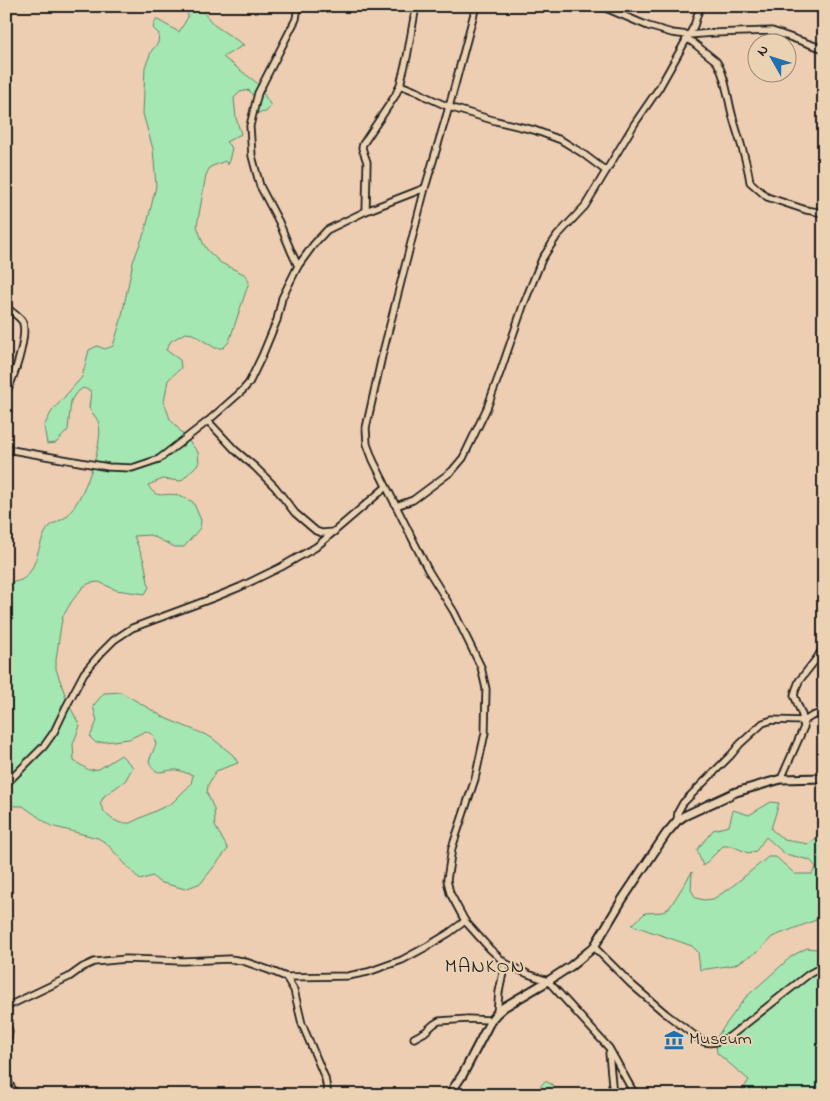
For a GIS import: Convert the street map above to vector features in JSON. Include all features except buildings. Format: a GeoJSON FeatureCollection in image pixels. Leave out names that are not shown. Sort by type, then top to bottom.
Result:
{"type":"FeatureCollection","features":[{"type":"Feature","properties":{"kind":"street"},"geometry":{"type":"LineString","coordinates":[[298,6],[296,19],[258,93],[250,126],[252,156],[260,186],[280,222],[298,266]]}},
{"type":"Feature","properties":{"kind":"street"},"geometry":{"type":"LineString","coordinates":[[366,211],[367,162],[362,148],[400,85],[416,6]]}},
{"type":"Feature","properties":{"kind":"street"},"geometry":{"type":"LineString","coordinates":[[476,6],[425,188],[382,356],[366,428],[367,444],[372,460],[428,570],[454,612],[481,667],[486,689],[485,733],[475,779],[452,848],[447,880],[450,893],[465,920],[490,949],[506,963],[548,981],[608,1048],[635,1095]]}},
{"type":"Feature","properties":{"kind":"street"},"geometry":{"type":"LineString","coordinates":[[601,6],[657,29],[687,37],[713,33],[772,31],[824,49]]}},
{"type":"Feature","properties":{"kind":"street"},"geometry":{"type":"LineString","coordinates":[[396,506],[413,500],[452,471],[463,458],[487,408],[523,306],[542,259],[557,236],[584,206],[635,123],[660,88],[697,18],[700,6]]}},
{"type":"Feature","properties":{"kind":"street"},"geometry":{"type":"LineString","coordinates":[[687,37],[716,61],[719,66],[742,145],[750,182],[767,197],[806,210],[824,213]]}},
{"type":"Feature","properties":{"kind":"street"},"geometry":{"type":"LineString","coordinates":[[400,85],[449,107],[551,136],[571,145],[606,171]]}},
{"type":"Feature","properties":{"kind":"street"},"geometry":{"type":"LineString","coordinates":[[6,449],[99,466],[132,468],[159,459],[208,421],[242,391],[248,383],[262,356],[282,298],[298,266],[327,230],[366,211],[425,188]]}},
{"type":"Feature","properties":{"kind":"street"},"geometry":{"type":"LineString","coordinates":[[6,307],[21,319],[24,324],[17,366],[10,387],[6,392]]}},
{"type":"Feature","properties":{"kind":"street"},"geometry":{"type":"LineString","coordinates":[[208,421],[235,450],[275,487],[295,513],[322,533],[334,532]]}},
{"type":"Feature","properties":{"kind":"street"},"geometry":{"type":"LineString","coordinates":[[824,427],[822,441],[824,454]]}},
{"type":"Feature","properties":{"kind":"street"},"geometry":{"type":"LineString","coordinates":[[6,784],[44,746],[54,732],[84,673],[114,640],[132,628],[213,598],[281,567],[316,547],[386,486]]}},
{"type":"Feature","properties":{"kind":"street"},"geometry":{"type":"LineString","coordinates":[[781,780],[804,727],[804,721],[794,695],[799,681],[824,646]]}},
{"type":"Feature","properties":{"kind":"street"},"geometry":{"type":"LineString","coordinates":[[677,821],[678,812],[683,803],[763,723],[772,720],[804,721],[824,712]]}},
{"type":"Feature","properties":{"kind":"street"},"geometry":{"type":"LineString","coordinates":[[453,1095],[491,1020],[504,1007],[571,966],[594,947],[660,842],[677,821],[736,792],[781,780],[824,778]]}},
{"type":"Feature","properties":{"kind":"street"},"geometry":{"type":"LineString","coordinates":[[6,1007],[69,977],[94,962],[126,959],[230,960],[243,961],[286,977],[348,976],[368,972],[402,960],[449,933],[465,920]]}},
{"type":"Feature","properties":{"kind":"street"},"geometry":{"type":"LineString","coordinates":[[594,947],[659,1008],[706,1043],[716,1043],[729,1037],[809,974],[824,966]]}},
{"type":"Feature","properties":{"kind":"street"},"geometry":{"type":"LineString","coordinates":[[497,1013],[499,992],[506,963]]}},
{"type":"Feature","properties":{"kind":"street"},"geometry":{"type":"LineString","coordinates":[[286,977],[294,990]]}},
{"type":"Feature","properties":{"kind":"street"},"geometry":{"type":"LineString","coordinates":[[295,977],[294,990],[302,1024],[325,1078],[328,1095]]}},
{"type":"Feature","properties":{"kind":"street"},"geometry":{"type":"LineString","coordinates":[[414,1038],[439,1021],[491,1020]]}},
{"type":"Feature","properties":{"kind":"street"},"geometry":{"type":"LineString","coordinates":[[6,1024],[8,1031],[6,1051]]}},
{"type":"Feature","properties":{"kind":"street"},"geometry":{"type":"LineString","coordinates":[[608,1048],[613,1095]]}},
{"type":"Feature","properties":{"kind":"street"},"geometry":{"type":"LineString","coordinates":[[6,1064],[7,1080],[18,1095]]}},
{"type":"Feature","properties":{"kind":"street"},"geometry":{"type":"LineString","coordinates":[[448,1095],[463,1074]]}},
{"type":"Feature","properties":{"kind":"green space"},"geometry":{"type":"Polygon","coordinates":[[[198,6],[214,25],[244,45],[223,57],[257,83],[271,106],[266,112],[257,113],[252,106],[254,97],[249,90],[240,92],[234,98],[236,118],[241,134],[226,142],[232,148],[228,165],[225,161],[210,167],[206,175],[197,226],[203,243],[208,251],[221,263],[246,275],[249,282],[229,342],[223,348],[215,348],[193,334],[185,333],[171,341],[166,350],[180,360],[181,368],[168,380],[164,402],[170,419],[198,452],[199,463],[181,481],[163,479],[148,485],[154,493],[177,495],[193,502],[201,520],[200,528],[184,547],[175,547],[150,535],[134,536],[144,561],[149,587],[145,594],[116,590],[99,582],[90,583],[83,587],[63,616],[56,660],[56,669],[68,703],[80,726],[73,744],[74,761],[89,770],[99,769],[121,755],[133,767],[125,781],[104,796],[100,804],[105,813],[112,819],[120,823],[130,823],[172,803],[191,784],[193,775],[177,770],[160,772],[154,770],[149,761],[156,744],[153,735],[146,731],[129,739],[96,743],[90,737],[97,721],[93,706],[104,693],[121,692],[167,719],[212,738],[233,755],[238,763],[216,771],[208,785],[207,793],[214,809],[215,826],[228,849],[201,883],[185,889],[159,882],[152,876],[140,880],[106,843],[98,838],[51,826],[23,806],[6,806],[6,582],[16,582],[27,576],[49,527],[66,517],[79,499],[95,459],[100,434],[99,424],[89,408],[91,391],[83,388],[75,394],[71,401],[68,430],[56,443],[47,444],[44,426],[52,411],[82,377],[89,350],[97,346],[105,349],[113,346],[121,320],[133,262],[146,228],[156,186],[153,149],[143,114],[145,67],[152,50],[158,43],[159,34],[153,28],[156,19],[179,32],[188,17],[187,8],[198,6]]]}},
{"type":"Feature","properties":{"kind":"green space"},"geometry":{"type":"Polygon","coordinates":[[[771,802],[779,803],[771,829],[784,840],[809,844],[822,833],[824,827],[824,918],[772,937],[759,951],[734,965],[700,970],[698,952],[692,946],[632,925],[645,913],[663,912],[670,907],[692,872],[691,890],[696,898],[704,900],[713,899],[729,889],[768,857],[776,857],[795,874],[812,874],[816,867],[810,860],[785,854],[766,837],[756,851],[748,853],[732,846],[723,846],[703,866],[697,850],[713,830],[729,826],[733,810],[749,815],[771,802]]]}},
{"type":"Feature","properties":{"kind":"green space"},"geometry":{"type":"Polygon","coordinates":[[[807,948],[824,950],[824,1095],[739,1095],[749,1080],[717,1053],[716,1043],[718,1035],[745,998],[792,956],[807,948]]]}},
{"type":"Feature","properties":{"kind":"green space"},"geometry":{"type":"Polygon","coordinates":[[[545,1081],[553,1085],[557,1095],[533,1095],[545,1081]]]}},
{"type":"Feature","properties":{"kind":"place","name":"Museum"},"geometry":{"type":"Point","coordinates":[674,1040]}},
{"type":"Feature","properties":{"kind":"district","name":"MANKON"},"geometry":{"type":"Point","coordinates":[485,967]}}]}
